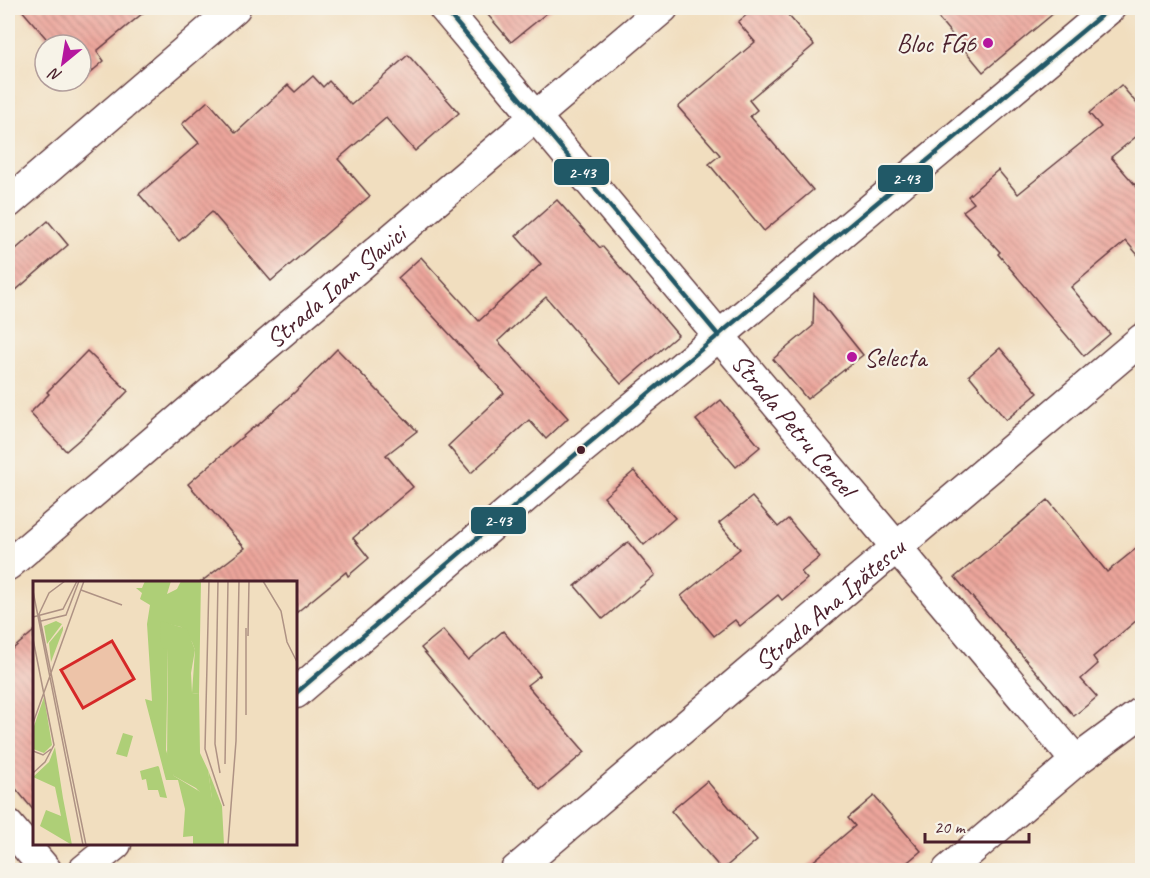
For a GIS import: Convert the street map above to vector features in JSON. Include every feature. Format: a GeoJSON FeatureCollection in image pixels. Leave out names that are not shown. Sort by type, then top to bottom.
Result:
{"type":"FeatureCollection","features":[{"type":"Feature","properties":{"kind":"street"},"geometry":{"type":"LineString","coordinates":[[8,203],[235,8]]}},
{"type":"Feature","properties":{"kind":"street","name":"Strada Petru Cercel"},"geometry":{"type":"LineString","coordinates":[[444,8],[1076,761]]}},
{"type":"Feature","properties":{"kind":"street","name":"Strada Ioan Slavici"},"geometry":{"type":"LineString","coordinates":[[8,566],[663,8]]}},
{"type":"Feature","properties":{"kind":"street"},"geometry":{"type":"LineString","coordinates":[[297,692],[576,454],[1110,8]]}},
{"type":"Feature","properties":{"kind":"street","name":"Strada Ana Ipătescu"},"geometry":{"type":"LineString","coordinates":[[516,870],[1143,339]]}},
{"type":"Feature","properties":{"kind":"street"},"geometry":{"type":"LineString","coordinates":[[948,870],[1076,761],[1143,712]]}},
{"type":"Feature","properties":{"kind":"street"},"geometry":{"type":"LineString","coordinates":[[8,825],[46,870]]}},
{"type":"Feature","properties":{"kind":"street"},"geometry":{"type":"LineString","coordinates":[[84,870],[114,845]]}},
{"type":"Feature","properties":{"kind":"building"},"geometry":{"type":"Polygon","coordinates":[[[20,8],[149,8],[97,51],[104,61],[93,70],[93,33],[42,33],[20,8]]]}},
{"type":"Feature","properties":{"kind":"building"},"geometry":{"type":"Polygon","coordinates":[[[482,8],[553,8],[511,42],[482,8]]]}},
{"type":"Feature","properties":{"kind":"building"},"geometry":{"type":"Polygon","coordinates":[[[755,8],[782,8],[814,45],[749,100],[757,110],[750,116],[813,190],[764,231],[709,164],[720,155],[678,107],[755,42],[738,22],[755,8]]]}},
{"type":"Feature","properties":{"kind":"building","name":"Bloc FG6"},"geometry":{"type":"Polygon","coordinates":[[[930,8],[1060,8],[983,72],[930,8]]]}},
{"type":"Feature","properties":{"kind":"building"},"geometry":{"type":"Polygon","coordinates":[[[408,55],[459,113],[415,151],[386,118],[338,159],[370,196],[271,281],[212,212],[179,241],[139,194],[199,143],[182,124],[208,101],[236,133],[288,85],[295,92],[313,76],[323,87],[329,81],[351,105],[408,55]]]}},
{"type":"Feature","properties":{"kind":"building"},"geometry":{"type":"Polygon","coordinates":[[[1121,85],[1143,111],[1143,131],[1111,157],[1143,194],[1143,261],[1126,241],[1071,287],[1110,334],[1084,356],[998,254],[1000,252],[963,211],[974,203],[968,196],[998,170],[1018,194],[1101,127],[1089,113],[1121,85]]]}},
{"type":"Feature","properties":{"kind":"building"},"geometry":{"type":"Polygon","coordinates":[[[557,200],[600,248],[602,246],[678,335],[621,384],[546,297],[498,341],[568,418],[546,439],[529,420],[471,473],[448,446],[504,393],[398,278],[421,257],[479,321],[541,264],[516,236],[557,200]]]}},
{"type":"Feature","properties":{"kind":"building"},"geometry":{"type":"Polygon","coordinates":[[[48,221],[68,245],[8,297],[8,256],[48,221]]]}},
{"type":"Feature","properties":{"kind":"building"},"geometry":{"type":"Polygon","coordinates":[[[814,294],[863,355],[807,399],[773,359],[813,326],[814,294]]]}},
{"type":"Feature","properties":{"kind":"building"},"geometry":{"type":"Polygon","coordinates":[[[1000,348],[1038,393],[1006,420],[969,375],[1000,348]]]}},
{"type":"Feature","properties":{"kind":"building"},"geometry":{"type":"Polygon","coordinates":[[[337,349],[417,431],[386,455],[413,487],[353,538],[369,558],[348,576],[346,572],[297,612],[297,581],[202,581],[245,548],[188,484],[295,392],[337,349]]]}},
{"type":"Feature","properties":{"kind":"building"},"geometry":{"type":"Polygon","coordinates":[[[87,351],[128,391],[66,451],[30,413],[87,351]]]}},
{"type":"Feature","properties":{"kind":"building"},"geometry":{"type":"Polygon","coordinates":[[[721,400],[760,447],[736,467],[696,420],[721,400]]]}},
{"type":"Feature","properties":{"kind":"building"},"geometry":{"type":"Polygon","coordinates":[[[634,471],[675,518],[644,545],[604,497],[634,471]]]}},
{"type":"Feature","properties":{"kind":"building"},"geometry":{"type":"Polygon","coordinates":[[[752,497],[778,527],[788,519],[820,557],[801,572],[807,579],[782,600],[778,595],[740,626],[735,620],[714,636],[681,596],[740,549],[719,523],[752,497]]]}},
{"type":"Feature","properties":{"kind":"building"},"geometry":{"type":"Polygon","coordinates":[[[1048,500],[1107,572],[1143,543],[1143,615],[1093,657],[1098,664],[1081,679],[1097,697],[1074,716],[955,577],[1048,500]]]}},
{"type":"Feature","properties":{"kind":"building"},"geometry":{"type":"Polygon","coordinates":[[[628,542],[655,575],[603,619],[575,586],[628,542]]]}},
{"type":"Feature","properties":{"kind":"building"},"geometry":{"type":"Polygon","coordinates":[[[443,630],[468,660],[503,631],[540,675],[527,685],[585,752],[540,790],[421,648],[443,630]]]}},
{"type":"Feature","properties":{"kind":"building"},"geometry":{"type":"Polygon","coordinates":[[[33,632],[33,810],[8,779],[8,653],[33,632]]]}},
{"type":"Feature","properties":{"kind":"building"},"geometry":{"type":"Polygon","coordinates":[[[707,781],[757,840],[722,870],[671,811],[707,781]]]}},
{"type":"Feature","properties":{"kind":"building"},"geometry":{"type":"Polygon","coordinates":[[[874,796],[921,851],[898,870],[803,870],[855,826],[848,818],[874,796]]]}},
{"type":"Feature","properties":{"kind":"transit line","name":"2-43"},"geometry":{"type":"LineString","coordinates":[[444,8],[719,336]]}},
{"type":"Feature","properties":{"kind":"transit line","name":"2-43"},"geometry":{"type":"LineString","coordinates":[[297,692],[576,454],[1110,8]]}},
{"type":"Feature","properties":{"kind":"place","name":"Bloc FG6"},"geometry":{"type":"Point","coordinates":[988,43]}},
{"type":"Feature","properties":{"kind":"place","name":"Selecta"},"geometry":{"type":"Point","coordinates":[852,357]}}]}
